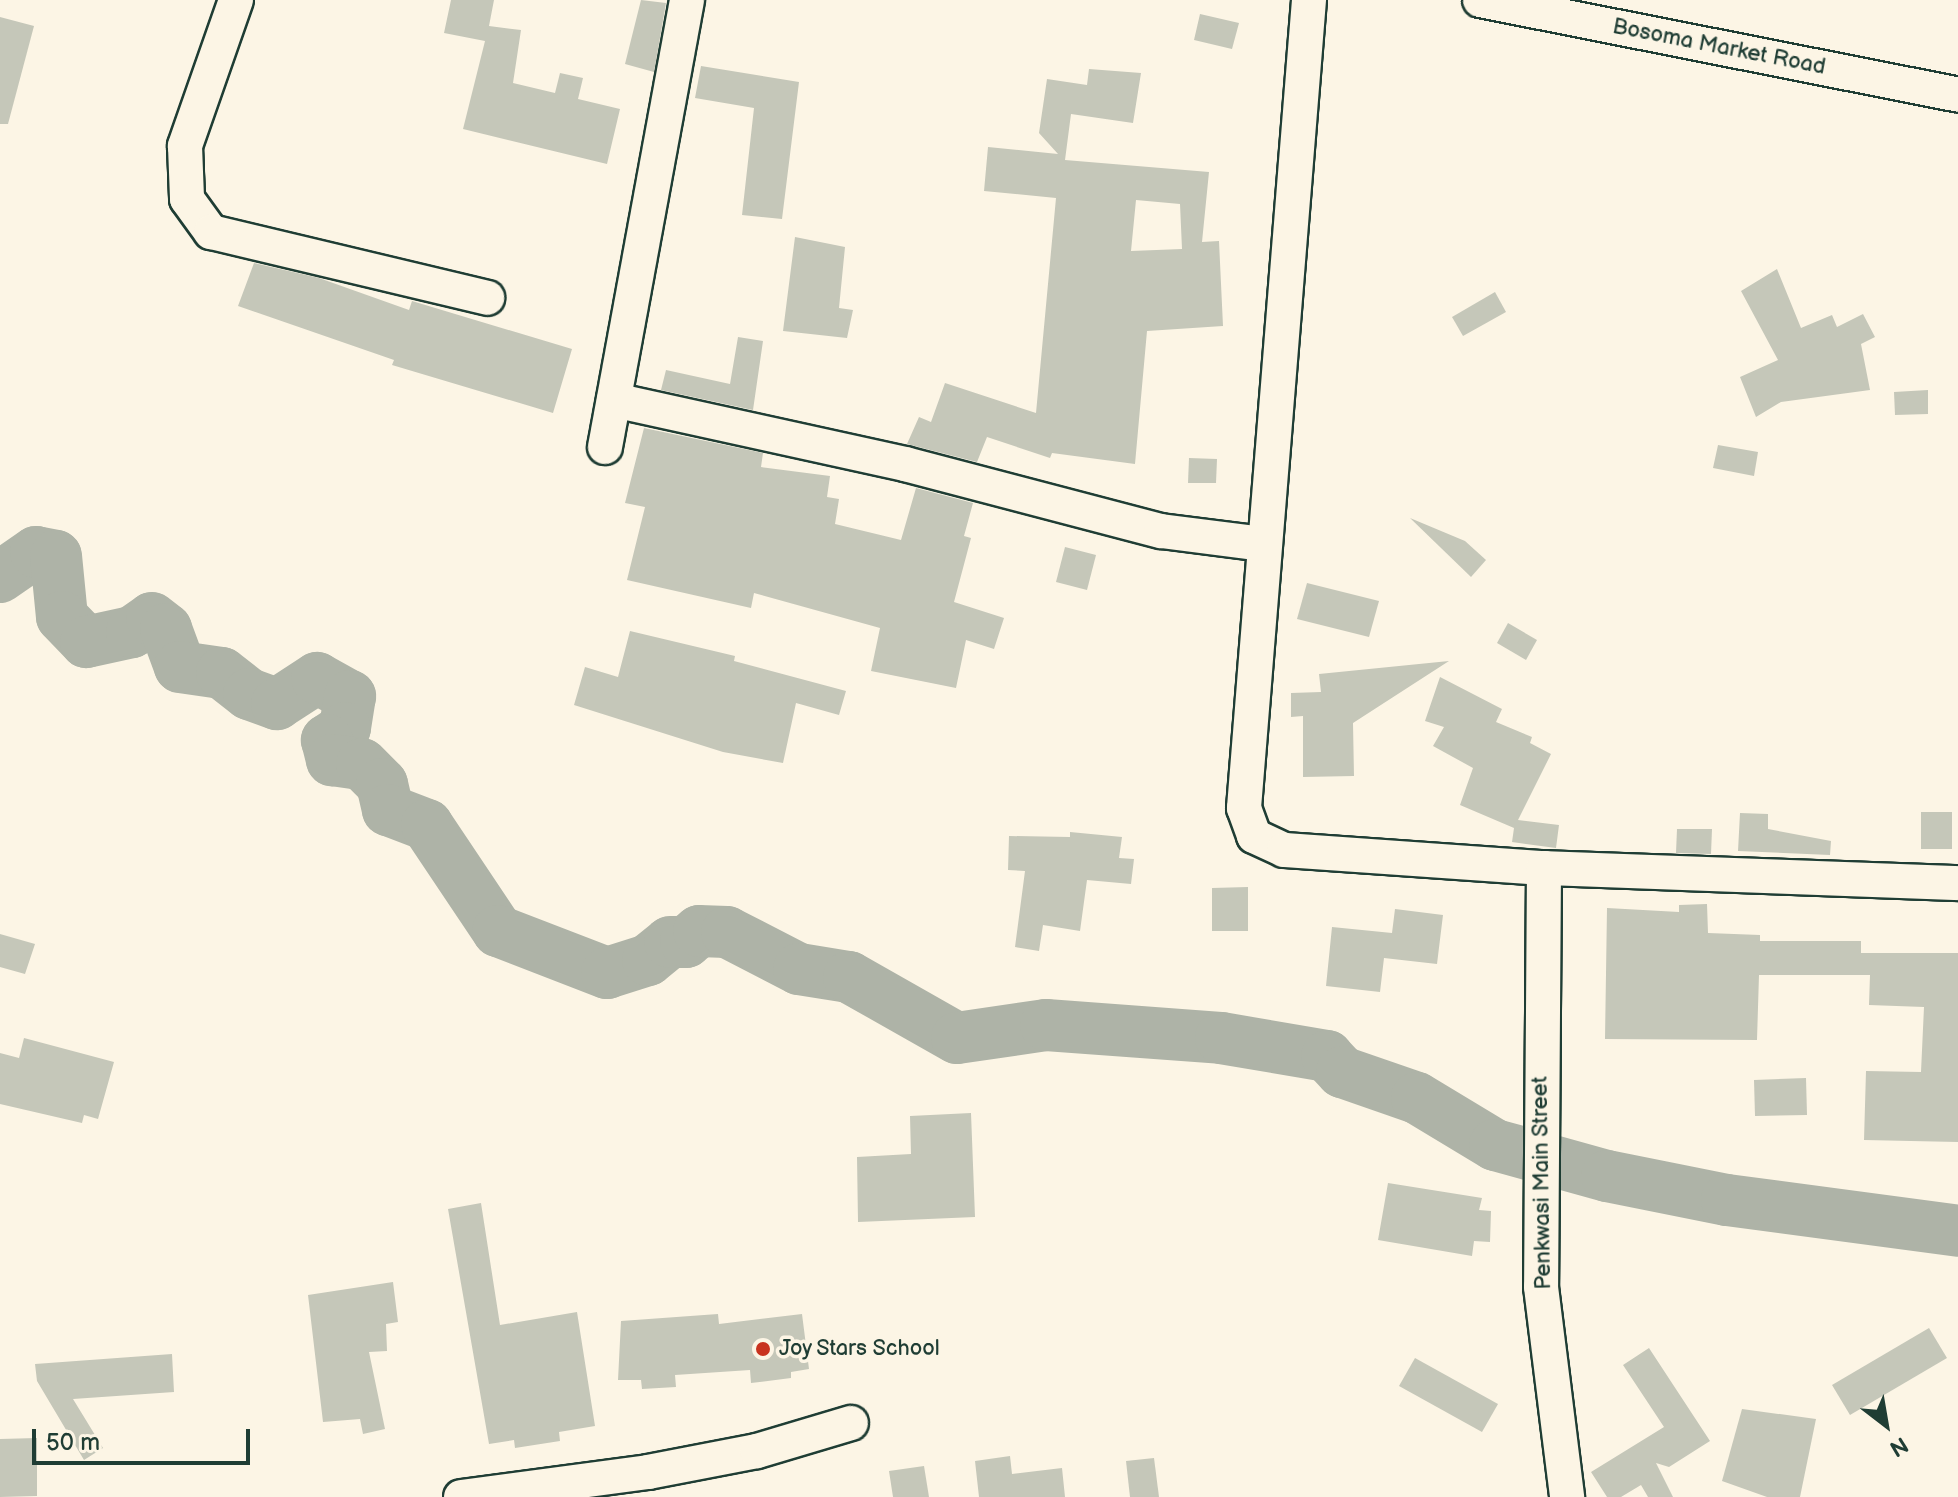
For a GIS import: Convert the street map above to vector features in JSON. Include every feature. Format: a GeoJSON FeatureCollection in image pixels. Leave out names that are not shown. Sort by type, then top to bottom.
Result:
{"type":"FeatureCollection","features":[{"type":"Feature","properties":{"kind":"street"},"geometry":{"type":"LineString","coordinates":[[236,0],[185,146],[187,199],[211,232],[487,298]]}},
{"type":"Feature","properties":{"kind":"street"},"geometry":{"type":"LineString","coordinates":[[605,447],[687,0]]}},
{"type":"Feature","properties":{"kind":"street"},"geometry":{"type":"LineString","coordinates":[[1309,0],[1244,808],[1254,836],[1284,850],[1544,868],[1958,883]]}},
{"type":"Feature","properties":{"kind":"street","name":"Bosoma Market Road"},"geometry":{"type":"LineString","coordinates":[[1480,0],[1958,95]]}},
{"type":"Feature","properties":{"kind":"street"},"geometry":{"type":"LineString","coordinates":[[614,400],[905,464],[1161,531],[1264,544]]}},
{"type":"Feature","properties":{"kind":"street","name":"Penkwasi Main Street"},"geometry":{"type":"LineString","coordinates":[[1544,868],[1539,1144],[1541,1287],[1567,1497]]}},
{"type":"Feature","properties":{"kind":"street"},"geometry":{"type":"LineString","coordinates":[[461,1497],[648,1472],[757,1451],[851,1423]]}},
{"type":"Feature","properties":{"kind":"building"},"geometry":{"type":"Polygon","coordinates":[[[451,0],[494,0],[489,26],[521,30],[513,83],[555,93],[560,73],[583,78],[578,99],[620,109],[607,164],[463,129],[485,41],[444,33],[451,0]]]}},
{"type":"Feature","properties":{"kind":"building"},"geometry":{"type":"Polygon","coordinates":[[[641,0],[666,3],[654,72],[625,64],[641,0]]]}},
{"type":"Feature","properties":{"kind":"building"},"geometry":{"type":"Polygon","coordinates":[[[1200,14],[1239,23],[1232,49],[1194,40],[1200,14]]]}},
{"type":"Feature","properties":{"kind":"building"},"geometry":{"type":"Polygon","coordinates":[[[0,17],[34,26],[8,124],[0,124],[0,17]]]}},
{"type":"Feature","properties":{"kind":"building"},"geometry":{"type":"Polygon","coordinates":[[[701,66],[799,82],[782,219],[742,215],[754,108],[695,98],[701,66]]]}},
{"type":"Feature","properties":{"kind":"building"},"geometry":{"type":"Polygon","coordinates":[[[1089,69],[1141,73],[1133,123],[1071,114],[1065,160],[1209,172],[1202,242],[1219,241],[1223,326],[1147,331],[1135,464],[1052,453],[1050,458],[987,437],[977,462],[907,444],[919,417],[931,422],[945,383],[1036,413],[1056,198],[984,191],[988,147],[1058,154],[1039,133],[1047,79],[1087,85],[1089,69]],[[1136,200],[1131,251],[1182,249],[1180,204],[1136,200]]]}},
{"type":"Feature","properties":{"kind":"building"},"geometry":{"type":"Polygon","coordinates":[[[795,237],[845,247],[839,308],[853,310],[847,338],[783,331],[795,237]]]}},
{"type":"Feature","properties":{"kind":"building"},"geometry":{"type":"Polygon","coordinates":[[[254,263],[319,278],[409,310],[412,301],[572,349],[553,413],[392,365],[394,360],[238,306],[254,263]]]}},
{"type":"Feature","properties":{"kind":"building"},"geometry":{"type":"Polygon","coordinates":[[[1777,269],[1801,328],[1832,315],[1837,327],[1863,314],[1875,337],[1861,344],[1870,390],[1781,402],[1756,417],[1740,377],[1778,360],[1741,291],[1777,269]]]}},
{"type":"Feature","properties":{"kind":"building"},"geometry":{"type":"Polygon","coordinates":[[[1495,292],[1506,312],[1463,336],[1452,317],[1495,292]]]}},
{"type":"Feature","properties":{"kind":"building"},"geometry":{"type":"Polygon","coordinates":[[[738,337],[763,341],[753,410],[661,390],[666,370],[730,384],[738,337]]]}},
{"type":"Feature","properties":{"kind":"building"},"geometry":{"type":"Polygon","coordinates":[[[1928,390],[1928,414],[1895,415],[1894,392],[1928,390]]]}},
{"type":"Feature","properties":{"kind":"building"},"geometry":{"type":"Polygon","coordinates":[[[644,428],[763,453],[761,467],[830,476],[827,497],[839,499],[835,524],[901,540],[916,488],[973,503],[964,536],[971,538],[954,602],[1004,618],[994,649],[966,640],[956,688],[871,671],[880,628],[754,593],[751,608],[627,580],[645,507],[625,503],[644,428]]]}},
{"type":"Feature","properties":{"kind":"building"},"geometry":{"type":"Polygon","coordinates":[[[1718,445],[1758,452],[1754,476],[1713,468],[1718,445]]]}},
{"type":"Feature","properties":{"kind":"building"},"geometry":{"type":"Polygon","coordinates":[[[1189,458],[1217,459],[1216,483],[1188,483],[1189,458]]]}},
{"type":"Feature","properties":{"kind":"building"},"geometry":{"type":"Polygon","coordinates":[[[1410,518],[1465,541],[1486,560],[1471,577],[1410,518]]]}},
{"type":"Feature","properties":{"kind":"building"},"geometry":{"type":"Polygon","coordinates":[[[1065,547],[1096,555],[1087,590],[1056,582],[1065,547]]]}},
{"type":"Feature","properties":{"kind":"building"},"geometry":{"type":"Polygon","coordinates":[[[1307,583],[1379,601],[1369,637],[1297,619],[1307,583]]]}},
{"type":"Feature","properties":{"kind":"building"},"geometry":{"type":"Polygon","coordinates":[[[1508,623],[1537,640],[1526,660],[1497,643],[1508,623]]]}},
{"type":"Feature","properties":{"kind":"building"},"geometry":{"type":"Polygon","coordinates":[[[630,631],[735,656],[734,661],[846,691],[839,715],[796,703],[783,763],[723,752],[574,705],[585,667],[618,677],[630,631]]]}},
{"type":"Feature","properties":{"kind":"building"},"geometry":{"type":"Polygon","coordinates":[[[1449,661],[1353,723],[1354,776],[1303,777],[1303,716],[1291,717],[1291,693],[1321,692],[1319,674],[1449,661]]]}},
{"type":"Feature","properties":{"kind":"building"},"geometry":{"type":"Polygon","coordinates":[[[1440,677],[1502,709],[1496,722],[1532,737],[1530,743],[1551,754],[1518,820],[1559,825],[1556,848],[1512,842],[1514,828],[1460,805],[1473,768],[1433,746],[1444,727],[1425,721],[1440,677]]]}},
{"type":"Feature","properties":{"kind":"building"},"geometry":{"type":"Polygon","coordinates":[[[1921,812],[1952,812],[1952,849],[1921,849],[1921,812]]]}},
{"type":"Feature","properties":{"kind":"building"},"geometry":{"type":"Polygon","coordinates":[[[1740,813],[1768,814],[1768,829],[1831,841],[1830,855],[1738,851],[1740,813]]]}},
{"type":"Feature","properties":{"kind":"building"},"geometry":{"type":"Polygon","coordinates":[[[1677,829],[1712,829],[1711,854],[1676,853],[1677,829]]]}},
{"type":"Feature","properties":{"kind":"building"},"geometry":{"type":"Polygon","coordinates":[[[1070,832],[1122,837],[1119,858],[1134,859],[1131,884],[1087,880],[1080,931],[1043,925],[1039,951],[1015,947],[1025,871],[1008,870],[1009,836],[1070,837],[1070,832]]]}},
{"type":"Feature","properties":{"kind":"building"},"geometry":{"type":"Polygon","coordinates":[[[1248,887],[1248,931],[1212,931],[1212,888],[1248,887]]]}},
{"type":"Feature","properties":{"kind":"building"},"geometry":{"type":"Polygon","coordinates":[[[1707,904],[1708,933],[1760,935],[1760,941],[1861,941],[1861,953],[1958,953],[1958,1142],[1864,1140],[1866,1071],[1921,1072],[1924,1007],[1869,1005],[1870,975],[1759,975],[1757,1040],[1605,1039],[1607,908],[1679,912],[1679,905],[1707,904]]]}},
{"type":"Feature","properties":{"kind":"building"},"geometry":{"type":"Polygon","coordinates":[[[1395,909],[1443,915],[1437,964],[1384,958],[1380,992],[1326,986],[1332,927],[1392,933],[1395,909]]]}},
{"type":"Feature","properties":{"kind":"building"},"geometry":{"type":"Polygon","coordinates":[[[0,934],[35,944],[25,974],[0,967],[0,934]]]}},
{"type":"Feature","properties":{"kind":"building"},"geometry":{"type":"Polygon","coordinates":[[[24,1038],[114,1062],[98,1119],[84,1115],[82,1123],[0,1104],[0,1053],[19,1058],[24,1038]]]}},
{"type":"Feature","properties":{"kind":"building"},"geometry":{"type":"Polygon","coordinates":[[[1806,1078],[1807,1115],[1755,1116],[1754,1080],[1806,1078]]]}},
{"type":"Feature","properties":{"kind":"building"},"geometry":{"type":"Polygon","coordinates":[[[971,1113],[975,1217],[858,1222],[857,1157],[911,1154],[910,1116],[971,1113]]]}},
{"type":"Feature","properties":{"kind":"building"},"geometry":{"type":"Polygon","coordinates":[[[1388,1183],[1482,1198],[1479,1210],[1491,1211],[1490,1242],[1474,1241],[1472,1256],[1378,1240],[1388,1183]]]}},
{"type":"Feature","properties":{"kind":"building"},"geometry":{"type":"Polygon","coordinates":[[[481,1203],[500,1325],[577,1312],[595,1426],[559,1432],[560,1441],[515,1448],[514,1440],[489,1444],[448,1209],[481,1203]]]}},
{"type":"Feature","properties":{"kind":"building"},"geometry":{"type":"Polygon","coordinates":[[[393,1282],[398,1322],[386,1324],[387,1351],[369,1352],[385,1429],[363,1434],[360,1419],[323,1422],[308,1295],[393,1282]]]}},
{"type":"Feature","properties":{"kind":"building"},"geometry":{"type":"Polygon","coordinates":[[[718,1314],[719,1324],[802,1314],[809,1369],[791,1372],[791,1378],[751,1383],[750,1370],[675,1375],[676,1387],[642,1389],[641,1380],[618,1380],[621,1321],[718,1314]]]}},
{"type":"Feature","properties":{"kind":"building"},"geometry":{"type":"Polygon","coordinates":[[[1929,1328],[1947,1358],[1850,1415],[1832,1385],[1929,1328]]]}},
{"type":"Feature","properties":{"kind":"building"},"geometry":{"type":"Polygon","coordinates":[[[1649,1348],[1710,1441],[1669,1467],[1656,1463],[1673,1497],[1648,1497],[1641,1485],[1621,1497],[1607,1497],[1591,1472],[1664,1427],[1623,1365],[1649,1348]]]}},
{"type":"Feature","properties":{"kind":"building"},"geometry":{"type":"Polygon","coordinates":[[[172,1354],[174,1392],[73,1399],[103,1448],[84,1460],[37,1381],[35,1364],[172,1354]]]}},
{"type":"Feature","properties":{"kind":"building"},"geometry":{"type":"Polygon","coordinates":[[[1415,1358],[1498,1404],[1482,1432],[1399,1386],[1415,1358]]]}},
{"type":"Feature","properties":{"kind":"building"},"geometry":{"type":"Polygon","coordinates":[[[1742,1409],[1816,1419],[1800,1497],[1767,1497],[1722,1481],[1742,1409]]]}},
{"type":"Feature","properties":{"kind":"building"},"geometry":{"type":"Polygon","coordinates":[[[37,1438],[37,1496],[0,1497],[0,1439],[37,1438]]]}},
{"type":"Feature","properties":{"kind":"building"},"geometry":{"type":"Polygon","coordinates":[[[1010,1456],[1012,1474],[1062,1468],[1065,1497],[979,1497],[975,1461],[1010,1456]]]}},
{"type":"Feature","properties":{"kind":"building"},"geometry":{"type":"Polygon","coordinates":[[[1154,1458],[1159,1497],[1130,1497],[1126,1461],[1154,1458]]]}},
{"type":"Feature","properties":{"kind":"building"},"geometry":{"type":"Polygon","coordinates":[[[924,1466],[929,1497],[893,1497],[889,1471],[924,1466]]]}},
{"type":"Feature","properties":{"kind":"waterway"},"geometry":{"type":"LineString","coordinates":[[0,577],[36,552],[56,556],[62,617],[86,642],[132,632],[152,618],[166,629],[180,667],[222,673],[249,694],[277,704],[317,678],[350,696],[345,728],[327,740],[332,760],[362,764],[382,784],[388,810],[427,825],[498,931],[607,973],[648,960],[670,942],[686,942],[699,931],[727,932],[799,969],[849,977],[957,1038],[1046,1025],[1221,1038],[1327,1056],[1342,1072],[1417,1098],[1495,1145],[1607,1176],[1727,1200],[1958,1231]]}},
{"type":"Feature","properties":{"kind":"place","name":"Joy Stars School"},"geometry":{"type":"Point","coordinates":[763,1349]}}]}
